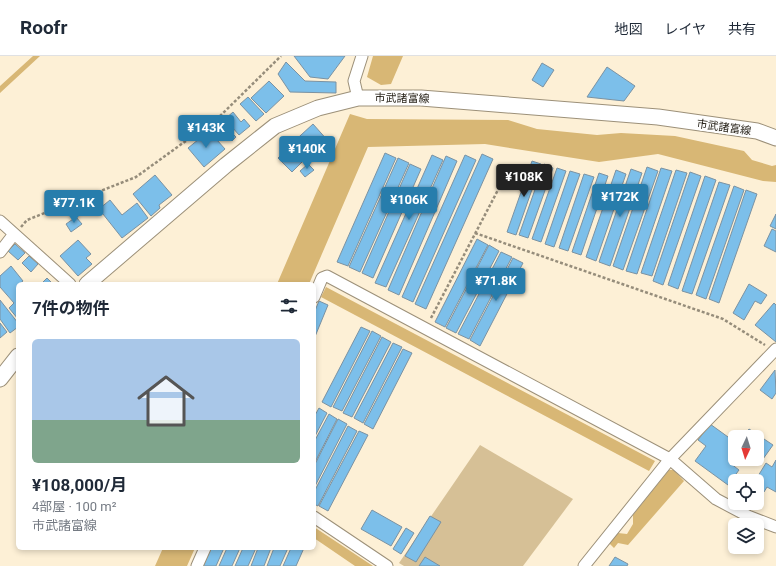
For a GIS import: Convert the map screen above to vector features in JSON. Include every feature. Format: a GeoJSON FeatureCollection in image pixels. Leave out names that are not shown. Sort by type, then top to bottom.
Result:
{"type":"FeatureCollection","features":[{"type":"Feature","properties":{"kind":"main road","name":"市武諸富線"},"geometry":{"type":"LineString","coordinates":[[89,282],[226,165],[275,126],[318,108],[358,98],[421,98],[658,117],[757,131],[776,138]]}},
{"type":"Feature","properties":{"kind":"main road"},"geometry":{"type":"LineString","coordinates":[[0,379],[16,360]]}},
{"type":"Feature","properties":{"kind":"street"},"geometry":{"type":"LineString","coordinates":[[358,98],[354,81],[362,56]]}},
{"type":"Feature","properties":{"kind":"street"},"geometry":{"type":"LineString","coordinates":[[0,221],[68,282]]}},
{"type":"Feature","properties":{"kind":"street"},"geometry":{"type":"LineString","coordinates":[[0,252],[14,234]]}},
{"type":"Feature","properties":{"kind":"street"},"geometry":{"type":"LineString","coordinates":[[316,292],[322,278],[327,276],[670,459],[716,498],[748,516],[776,527]]}},
{"type":"Feature","properties":{"kind":"street"},"geometry":{"type":"LineString","coordinates":[[584,566],[670,459],[775,350]]}},
{"type":"Feature","properties":{"kind":"street"},"geometry":{"type":"LineString","coordinates":[[316,519],[387,566]]}},
{"type":"Feature","properties":{"kind":"street"},"geometry":{"type":"LineString","coordinates":[[197,566],[204,550]]}},
{"type":"Feature","properties":{"kind":"path"},"geometry":{"type":"LineString","coordinates":[[14,234],[28,220],[136,177],[219,117],[281,56]]}},
{"type":"Feature","properties":{"kind":"path"},"geometry":{"type":"LineString","coordinates":[[426,328],[511,165]]}},
{"type":"Feature","properties":{"kind":"path"},"geometry":{"type":"LineString","coordinates":[[475,234],[723,319],[775,350]]}},
{"type":"Feature","properties":{"kind":"shaded area"},"geometry":{"type":"Polygon","coordinates":[[[33,56],[40,56],[0,93],[0,86],[33,56]]]}},
{"type":"Feature","properties":{"kind":"shaded area"},"geometry":{"type":"Polygon","coordinates":[[[373,56],[403,56],[391,84],[381,85],[367,77],[373,56]]]}},
{"type":"Feature","properties":{"kind":"shaded area"},"geometry":{"type":"Polygon","coordinates":[[[350,114],[367,119],[508,120],[537,129],[597,135],[621,133],[675,136],[744,151],[752,160],[772,166],[776,165],[776,182],[763,181],[658,154],[599,162],[485,144],[368,147],[310,282],[278,282],[350,114]]]}},
{"type":"Feature","properties":{"kind":"shaded area"},"geometry":{"type":"Polygon","coordinates":[[[326,287],[655,461],[649,471],[321,297],[326,287]]]}},
{"type":"Feature","properties":{"kind":"shaded area"},"geometry":{"type":"Polygon","coordinates":[[[480,445],[573,499],[523,566],[404,566],[399,563],[480,445]]]}},
{"type":"Feature","properties":{"kind":"shaded area"},"geometry":{"type":"Polygon","coordinates":[[[669,470],[674,470],[684,481],[628,545],[618,543],[614,548],[609,543],[618,533],[627,534],[633,524],[633,515],[669,470]]]}},
{"type":"Feature","properties":{"kind":"shaded area"},"geometry":{"type":"Polygon","coordinates":[[[316,528],[373,566],[355,566],[316,539],[316,528]]]}},
{"type":"Feature","properties":{"kind":"shaded area"},"geometry":{"type":"Polygon","coordinates":[[[162,550],[194,550],[187,566],[155,566],[162,550]]]}},
{"type":"Feature","properties":{"kind":"building"},"geometry":{"type":"Polygon","coordinates":[[[294,56],[345,56],[328,79],[310,77],[294,56]]]}},
{"type":"Feature","properties":{"kind":"building"},"geometry":{"type":"Polygon","coordinates":[[[286,62],[305,81],[336,82],[336,93],[290,92],[278,74],[286,62]]]}},
{"type":"Feature","properties":{"kind":"building"},"geometry":{"type":"Polygon","coordinates":[[[542,63],[554,70],[543,87],[532,80],[542,63]]]}},
{"type":"Feature","properties":{"kind":"building"},"geometry":{"type":"Polygon","coordinates":[[[607,67],[635,86],[624,101],[587,97],[607,67]]]}},
{"type":"Feature","properties":{"kind":"building"},"geometry":{"type":"Polygon","coordinates":[[[269,81],[284,96],[266,113],[251,98],[269,81]]]}},
{"type":"Feature","properties":{"kind":"building"},"geometry":{"type":"Polygon","coordinates":[[[248,97],[264,114],[256,121],[240,104],[248,97]]]}},
{"type":"Feature","properties":{"kind":"building"},"geometry":{"type":"Polygon","coordinates":[[[233,112],[241,122],[244,119],[250,126],[239,135],[225,119],[233,112]]]}},
{"type":"Feature","properties":{"kind":"building"},"geometry":{"type":"Polygon","coordinates":[[[221,122],[236,137],[232,141],[217,126],[221,122]]]}},
{"type":"Feature","properties":{"kind":"building"},"geometry":{"type":"Polygon","coordinates":[[[313,124],[329,142],[323,147],[321,144],[314,150],[317,154],[306,164],[289,146],[313,124]]]}},
{"type":"Feature","properties":{"kind":"building"},"geometry":{"type":"Polygon","coordinates":[[[209,131],[225,149],[204,167],[188,148],[209,131]]]}},
{"type":"Feature","properties":{"kind":"building"},"geometry":{"type":"Polygon","coordinates":[[[288,148],[302,162],[292,172],[278,158],[288,148]]]}},
{"type":"Feature","properties":{"kind":"building"},"geometry":{"type":"Polygon","coordinates":[[[385,153],[396,158],[348,266],[337,262],[385,153]]]}},
{"type":"Feature","properties":{"kind":"building"},"geometry":{"type":"Polygon","coordinates":[[[482,154],[493,159],[426,309],[415,304],[482,154]]]}},
{"type":"Feature","properties":{"kind":"building"},"geometry":{"type":"Polygon","coordinates":[[[432,155],[443,160],[386,287],[375,283],[432,155]]]}},
{"type":"Feature","properties":{"kind":"building"},"geometry":{"type":"Polygon","coordinates":[[[465,155],[476,160],[413,302],[402,297],[465,155]]]}},
{"type":"Feature","properties":{"kind":"building"},"geometry":{"type":"Polygon","coordinates":[[[446,156],[457,161],[399,295],[388,290],[446,156]]]}},
{"type":"Feature","properties":{"kind":"building"},"geometry":{"type":"Polygon","coordinates":[[[398,158],[409,163],[360,272],[349,267],[398,158]]]}},
{"type":"Feature","properties":{"kind":"building"},"geometry":{"type":"Polygon","coordinates":[[[532,161],[541,164],[516,235],[507,232],[532,161]]]}},
{"type":"Feature","properties":{"kind":"building"},"geometry":{"type":"Polygon","coordinates":[[[308,164],[314,170],[305,177],[300,171],[308,164]]]}},
{"type":"Feature","properties":{"kind":"building"},"geometry":{"type":"Polygon","coordinates":[[[410,164],[421,169],[373,278],[362,273],[410,164]]]}},
{"type":"Feature","properties":{"kind":"building"},"geometry":{"type":"Polygon","coordinates":[[[544,164],[553,168],[528,238],[519,235],[544,164]]]}},
{"type":"Feature","properties":{"kind":"building"},"geometry":{"type":"Polygon","coordinates":[[[647,167],[658,171],[623,270],[613,266],[647,167]]]}},
{"type":"Feature","properties":{"kind":"building"},"geometry":{"type":"Polygon","coordinates":[[[557,168],[566,171],[541,242],[532,239],[557,168]]]}},
{"type":"Feature","properties":{"kind":"building"},"geometry":{"type":"Polygon","coordinates":[[[661,168],[672,171],[637,274],[626,271],[661,168]]]}},
{"type":"Feature","properties":{"kind":"building"},"geometry":{"type":"Polygon","coordinates":[[[631,169],[642,173],[610,266],[599,262],[631,169]]]}},
{"type":"Feature","properties":{"kind":"building"},"geometry":{"type":"Polygon","coordinates":[[[616,170],[626,174],[596,261],[586,257],[616,170]]]}},
{"type":"Feature","properties":{"kind":"building"},"geometry":{"type":"Polygon","coordinates":[[[676,170],[687,173],[652,276],[641,273],[676,170]]]}},
{"type":"Feature","properties":{"kind":"building"},"geometry":{"type":"Polygon","coordinates":[[[570,171],[580,174],[554,247],[545,244],[570,171]]]}},
{"type":"Feature","properties":{"kind":"building"},"geometry":{"type":"Polygon","coordinates":[[[690,172],[701,176],[663,285],[653,281],[690,172]]]}},
{"type":"Feature","properties":{"kind":"building"},"geometry":{"type":"Polygon","coordinates":[[[599,173],[608,176],[581,255],[572,252],[599,173]]]}},
{"type":"Feature","properties":{"kind":"building"},"geometry":{"type":"Polygon","coordinates":[[[584,174],[594,177],[568,251],[559,248],[584,174]]]}},
{"type":"Feature","properties":{"kind":"building"},"geometry":{"type":"Polygon","coordinates":[[[155,175],[172,195],[159,205],[160,208],[151,216],[133,194],[155,175]]]}},
{"type":"Feature","properties":{"kind":"building"},"geometry":{"type":"Polygon","coordinates":[[[705,176],[716,180],[678,289],[668,285],[705,176]]]}},
{"type":"Feature","properties":{"kind":"building"},"geometry":{"type":"Polygon","coordinates":[[[719,182],[730,185],[692,294],[682,291],[719,182]]]}},
{"type":"Feature","properties":{"kind":"building"},"geometry":{"type":"Polygon","coordinates":[[[734,186],[744,190],[706,299],[696,295],[734,186]]]}},
{"type":"Feature","properties":{"kind":"building"},"geometry":{"type":"Polygon","coordinates":[[[746,190],[757,194],[719,303],[709,299],[746,190]]]}},
{"type":"Feature","properties":{"kind":"building"},"geometry":{"type":"Polygon","coordinates":[[[110,200],[122,215],[137,203],[148,218],[122,238],[99,209],[110,200]]]}},
{"type":"Feature","properties":{"kind":"building"},"geometry":{"type":"Polygon","coordinates":[[[776,214],[776,229],[770,226],[776,214]]]}},
{"type":"Feature","properties":{"kind":"building"},"geometry":{"type":"Polygon","coordinates":[[[76,217],[82,224],[71,232],[66,224],[76,217]]]}},
{"type":"Feature","properties":{"kind":"building"},"geometry":{"type":"Polygon","coordinates":[[[772,229],[776,231],[776,252],[764,246],[772,229]]]}},
{"type":"Feature","properties":{"kind":"building"},"geometry":{"type":"Polygon","coordinates":[[[477,239],[488,245],[445,327],[435,322],[477,239]]]}},
{"type":"Feature","properties":{"kind":"building"},"geometry":{"type":"Polygon","coordinates":[[[78,240],[91,254],[86,258],[92,264],[78,276],[60,256],[78,240]]]}},
{"type":"Feature","properties":{"kind":"building"},"geometry":{"type":"Polygon","coordinates":[[[15,244],[25,253],[18,260],[8,251],[15,244]]]}},
{"type":"Feature","properties":{"kind":"building"},"geometry":{"type":"Polygon","coordinates":[[[489,245],[499,251],[456,333],[446,328],[489,245]]]}},
{"type":"Feature","properties":{"kind":"building"},"geometry":{"type":"Polygon","coordinates":[[[501,252],[512,257],[469,339],[458,334],[501,252]]]}},
{"type":"Feature","properties":{"kind":"building"},"geometry":{"type":"Polygon","coordinates":[[[29,256],[38,264],[31,272],[22,263],[29,256]]]}},
{"type":"Feature","properties":{"kind":"building"},"geometry":{"type":"Polygon","coordinates":[[[513,258],[523,263],[480,346],[470,340],[513,258]]]}},
{"type":"Feature","properties":{"kind":"building"},"geometry":{"type":"Polygon","coordinates":[[[11,266],[23,281],[16,282],[16,317],[9,308],[14,303],[0,287],[0,276],[11,266]]]}},
{"type":"Feature","properties":{"kind":"building"},"geometry":{"type":"Polygon","coordinates":[[[47,278],[51,282],[43,282],[47,278]]]}},
{"type":"Feature","properties":{"kind":"building"},"geometry":{"type":"Polygon","coordinates":[[[749,284],[767,295],[761,304],[755,301],[744,320],[733,313],[749,284]]]}},
{"type":"Feature","properties":{"kind":"building"},"geometry":{"type":"Polygon","coordinates":[[[0,300],[16,320],[16,328],[10,333],[0,319],[0,300]]]}},
{"type":"Feature","properties":{"kind":"building"},"geometry":{"type":"Polygon","coordinates":[[[319,301],[328,305],[316,334],[316,308],[319,301]]]}},
{"type":"Feature","properties":{"kind":"building"},"geometry":{"type":"Polygon","coordinates":[[[774,303],[776,305],[776,342],[755,325],[774,303]]]}},
{"type":"Feature","properties":{"kind":"building"},"geometry":{"type":"Polygon","coordinates":[[[0,323],[7,332],[0,338],[0,323]]]}},
{"type":"Feature","properties":{"kind":"building"},"geometry":{"type":"Polygon","coordinates":[[[361,327],[370,331],[331,407],[322,402],[361,327]]]}},
{"type":"Feature","properties":{"kind":"building"},"geometry":{"type":"Polygon","coordinates":[[[372,331],[381,336],[342,411],[333,407],[372,331]]]}},
{"type":"Feature","properties":{"kind":"building"},"geometry":{"type":"Polygon","coordinates":[[[382,337],[391,342],[352,417],[343,413],[382,337]]]}},
{"type":"Feature","properties":{"kind":"building"},"geometry":{"type":"Polygon","coordinates":[[[393,343],[402,347],[363,423],[354,418],[393,343]]]}},
{"type":"Feature","properties":{"kind":"building"},"geometry":{"type":"Polygon","coordinates":[[[403,349],[412,353],[373,429],[364,424],[403,349]]]}},
{"type":"Feature","properties":{"kind":"building"},"geometry":{"type":"Polygon","coordinates":[[[775,370],[776,393],[772,399],[760,390],[775,370]]]}},
{"type":"Feature","properties":{"kind":"building"},"geometry":{"type":"Polygon","coordinates":[[[319,408],[327,413],[316,434],[316,413],[319,408]]]}},
{"type":"Feature","properties":{"kind":"building"},"geometry":{"type":"Polygon","coordinates":[[[329,414],[337,419],[316,460],[316,438],[329,414]]]}},
{"type":"Feature","properties":{"kind":"building"},"geometry":{"type":"Polygon","coordinates":[[[338,419],[347,424],[316,484],[316,462],[338,419]]]}},
{"type":"Feature","properties":{"kind":"building"},"geometry":{"type":"Polygon","coordinates":[[[710,424],[728,437],[728,466],[734,466],[739,470],[736,474],[728,474],[728,485],[695,461],[706,446],[698,440],[710,424]]]}},
{"type":"Feature","properties":{"kind":"building"},"geometry":{"type":"Polygon","coordinates":[[[348,426],[357,431],[318,506],[316,505],[316,488],[348,426]]]}},
{"type":"Feature","properties":{"kind":"building"},"geometry":{"type":"Polygon","coordinates":[[[359,431],[368,435],[328,511],[319,506],[359,431]]]}},
{"type":"Feature","properties":{"kind":"building"},"geometry":{"type":"Polygon","coordinates":[[[764,439],[773,445],[764,458],[764,439]]]}},
{"type":"Feature","properties":{"kind":"building"},"geometry":{"type":"Polygon","coordinates":[[[776,460],[776,492],[767,487],[764,492],[764,474],[759,474],[766,463],[772,467],[776,460]]]}},
{"type":"Feature","properties":{"kind":"building"},"geometry":{"type":"Polygon","coordinates":[[[372,510],[402,527],[391,546],[361,529],[372,510]]]}},
{"type":"Feature","properties":{"kind":"building"},"geometry":{"type":"Polygon","coordinates":[[[430,516],[441,522],[416,562],[405,556],[430,516]]]}},
{"type":"Feature","properties":{"kind":"building"},"geometry":{"type":"Polygon","coordinates":[[[406,528],[414,533],[401,554],[393,549],[406,528]]]}},
{"type":"Feature","properties":{"kind":"building"},"geometry":{"type":"Polygon","coordinates":[[[210,550],[223,550],[216,566],[203,566],[210,550]]]}},
{"type":"Feature","properties":{"kind":"building"},"geometry":{"type":"Polygon","coordinates":[[[226,550],[239,550],[232,566],[219,566],[226,550]]]}},
{"type":"Feature","properties":{"kind":"building"},"geometry":{"type":"Polygon","coordinates":[[[242,550],[255,550],[248,566],[235,566],[242,550]]]}},
{"type":"Feature","properties":{"kind":"building"},"geometry":{"type":"Polygon","coordinates":[[[257,550],[270,550],[264,566],[251,566],[257,550]]]}},
{"type":"Feature","properties":{"kind":"building"},"geometry":{"type":"Polygon","coordinates":[[[273,550],[287,550],[280,566],[267,566],[273,550]]]}},
{"type":"Feature","properties":{"kind":"building"},"geometry":{"type":"Polygon","coordinates":[[[290,550],[303,550],[296,566],[283,566],[290,550]]]}},
{"type":"Feature","properties":{"kind":"building"},"geometry":{"type":"Polygon","coordinates":[[[425,557],[440,566],[419,566],[425,557]]]}},
{"type":"Feature","properties":{"kind":"building"},"geometry":{"type":"Polygon","coordinates":[[[615,557],[628,564],[627,566],[609,566],[615,557]]]}}]}
